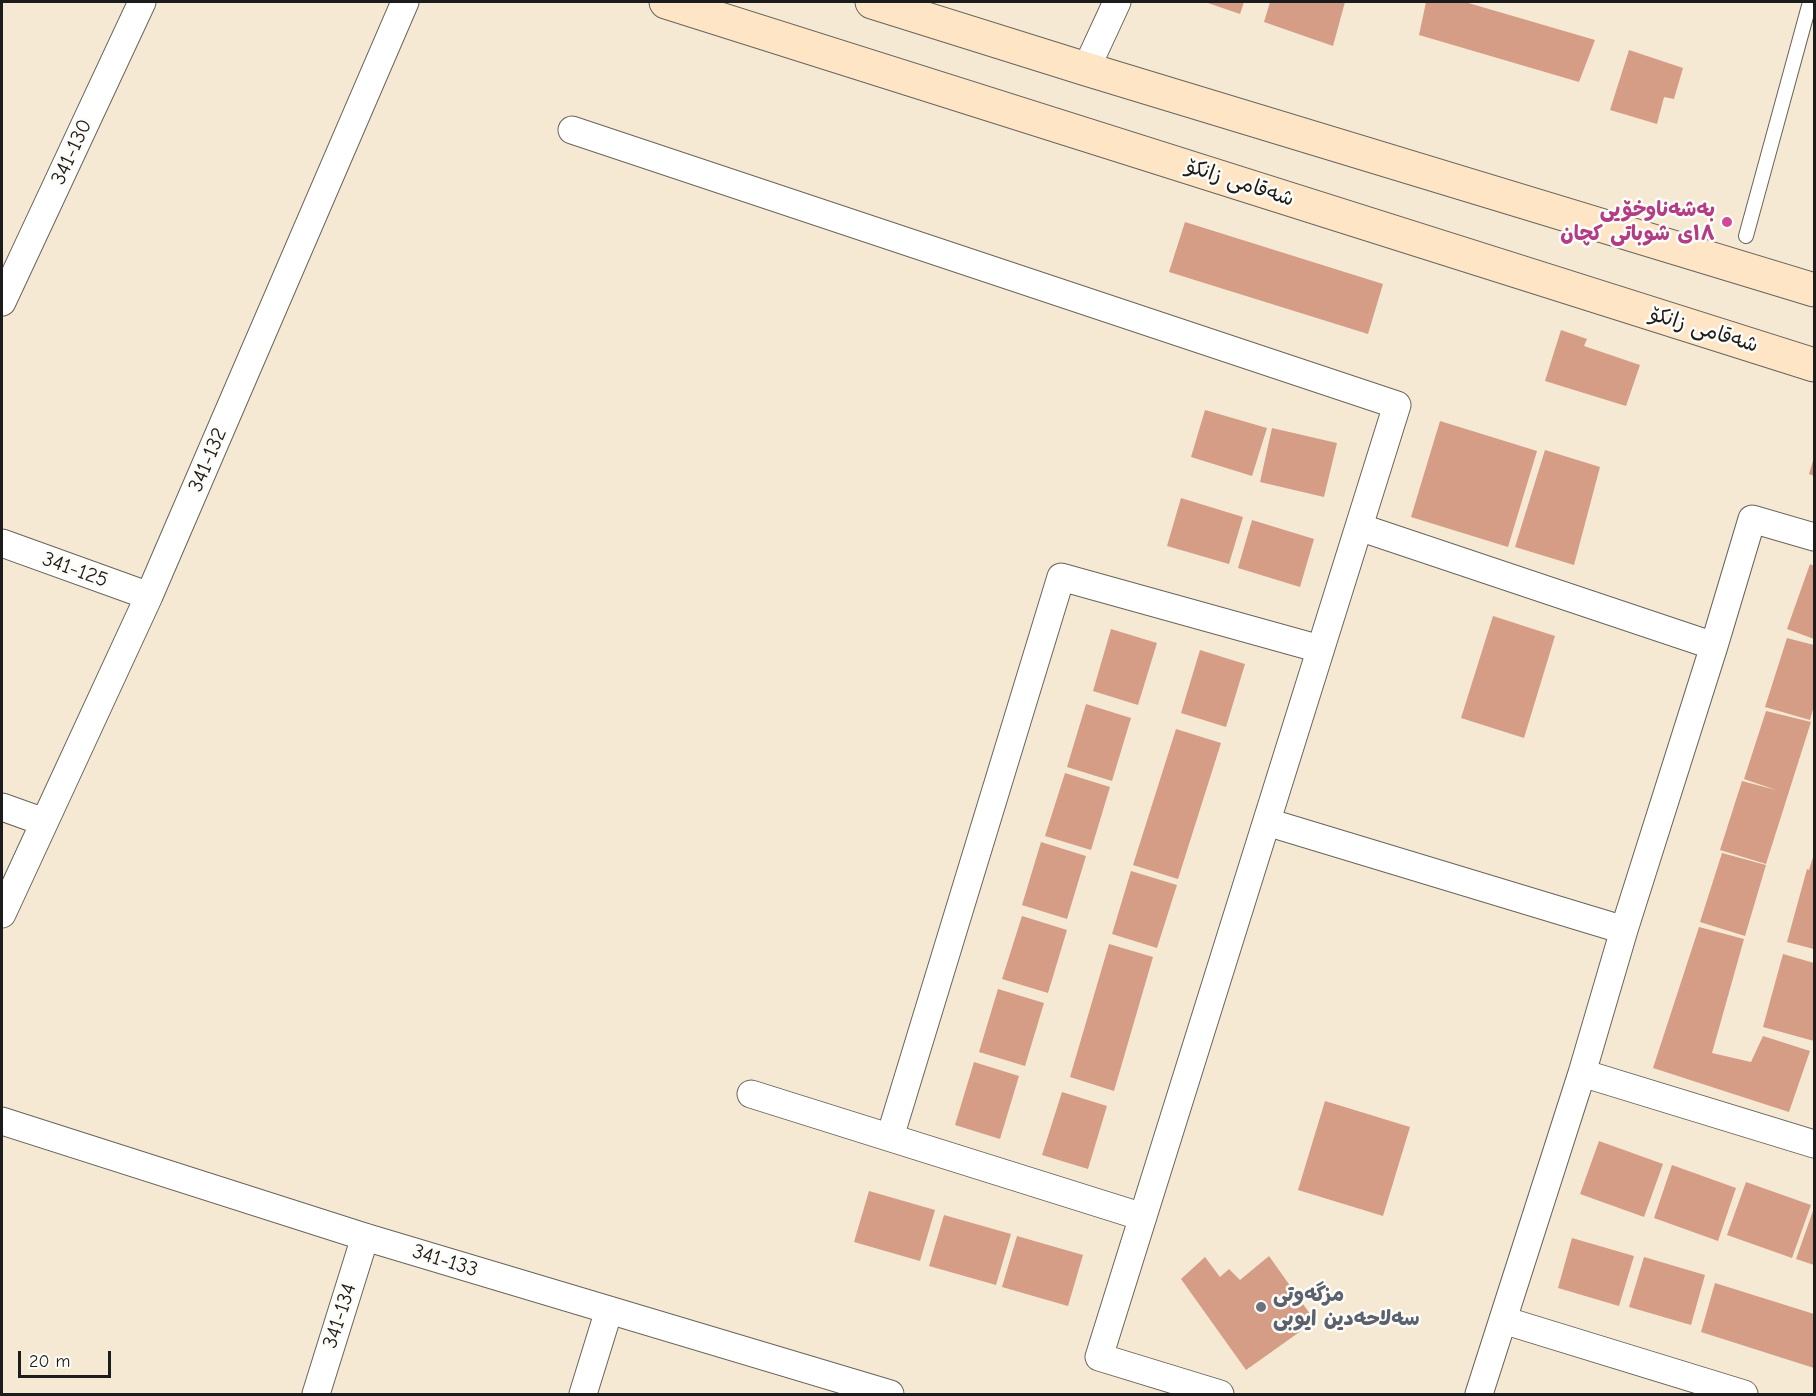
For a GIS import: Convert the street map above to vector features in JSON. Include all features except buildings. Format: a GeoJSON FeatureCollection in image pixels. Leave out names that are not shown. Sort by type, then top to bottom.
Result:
{"type":"FeatureCollection","features":[{"type":"Feature","properties":{"kind":"main road","name":"شەقامی زانکۆ"},"geometry":{"type":"LineString","coordinates":[[666,2],[1815,365]]}},
{"type":"Feature","properties":{"kind":"main road"},"geometry":{"type":"LineString","coordinates":[[872,2],[1815,290]]}},
{"type":"Feature","properties":{"kind":"street","name":"341-130"},"geometry":{"type":"LineString","coordinates":[[2,302],[142,2]]}},
{"type":"Feature","properties":{"kind":"street","name":"341-132"},"geometry":{"type":"LineString","coordinates":[[2,914],[149,596],[405,2]]}},
{"type":"Feature","properties":{"kind":"street"},"geometry":{"type":"LineString","coordinates":[[1086,69],[1118,2]]}},
{"type":"Feature","properties":{"kind":"street"},"geometry":{"type":"LineString","coordinates":[[572,130],[1397,405],[1099,1357],[1220,1395]]}},
{"type":"Feature","properties":{"kind":"street"},"geometry":{"type":"LineString","coordinates":[[1479,1395],[1582,1073],[1752,519],[1815,537]]}},
{"type":"Feature","properties":{"kind":"street"},"geometry":{"type":"LineString","coordinates":[[1359,527],[1714,646]]}},
{"type":"Feature","properties":{"kind":"street","name":"341-125"},"geometry":{"type":"LineString","coordinates":[[2,543],[149,596]]}},
{"type":"Feature","properties":{"kind":"street"},"geometry":{"type":"LineString","coordinates":[[890,1137],[1061,577],[1320,649]]}},
{"type":"Feature","properties":{"kind":"street"},"geometry":{"type":"LineString","coordinates":[[2,807],[44,822]]}},
{"type":"Feature","properties":{"kind":"street"},"geometry":{"type":"LineString","coordinates":[[1267,822],[1624,930]]}},
{"type":"Feature","properties":{"kind":"street"},"geometry":{"type":"LineString","coordinates":[[1582,1073],[1815,1144]]}},
{"type":"Feature","properties":{"kind":"street"},"geometry":{"type":"LineString","coordinates":[[751,1094],[1143,1217]]}},
{"type":"Feature","properties":{"kind":"street","name":"341-133"},"geometry":{"type":"LineString","coordinates":[[2,1120],[365,1237],[609,1310],[827,1385],[890,1395]]}},
{"type":"Feature","properties":{"kind":"street","name":"341-134"},"geometry":{"type":"LineString","coordinates":[[315,1395],[365,1237]]}},
{"type":"Feature","properties":{"kind":"street"},"geometry":{"type":"LineString","coordinates":[[583,1395],[609,1310]]}},
{"type":"Feature","properties":{"kind":"street"},"geometry":{"type":"LineString","coordinates":[[1503,1320],[1744,1395]]}},
{"type":"Feature","properties":{"kind":"lane"},"geometry":{"type":"LineString","coordinates":[[1746,236],[1810,2]]}},
{"type":"Feature","properties":{"kind":"place","name":"بەشەناوخۆیی ١٨ی شوباتی کچان"},"geometry":{"type":"Point","coordinates":[1727,222]}},
{"type":"Feature","properties":{"kind":"place","name":"مزگەوتی سەلاحەدین ایوبی"},"geometry":{"type":"Point","coordinates":[1261,1307]}}]}
